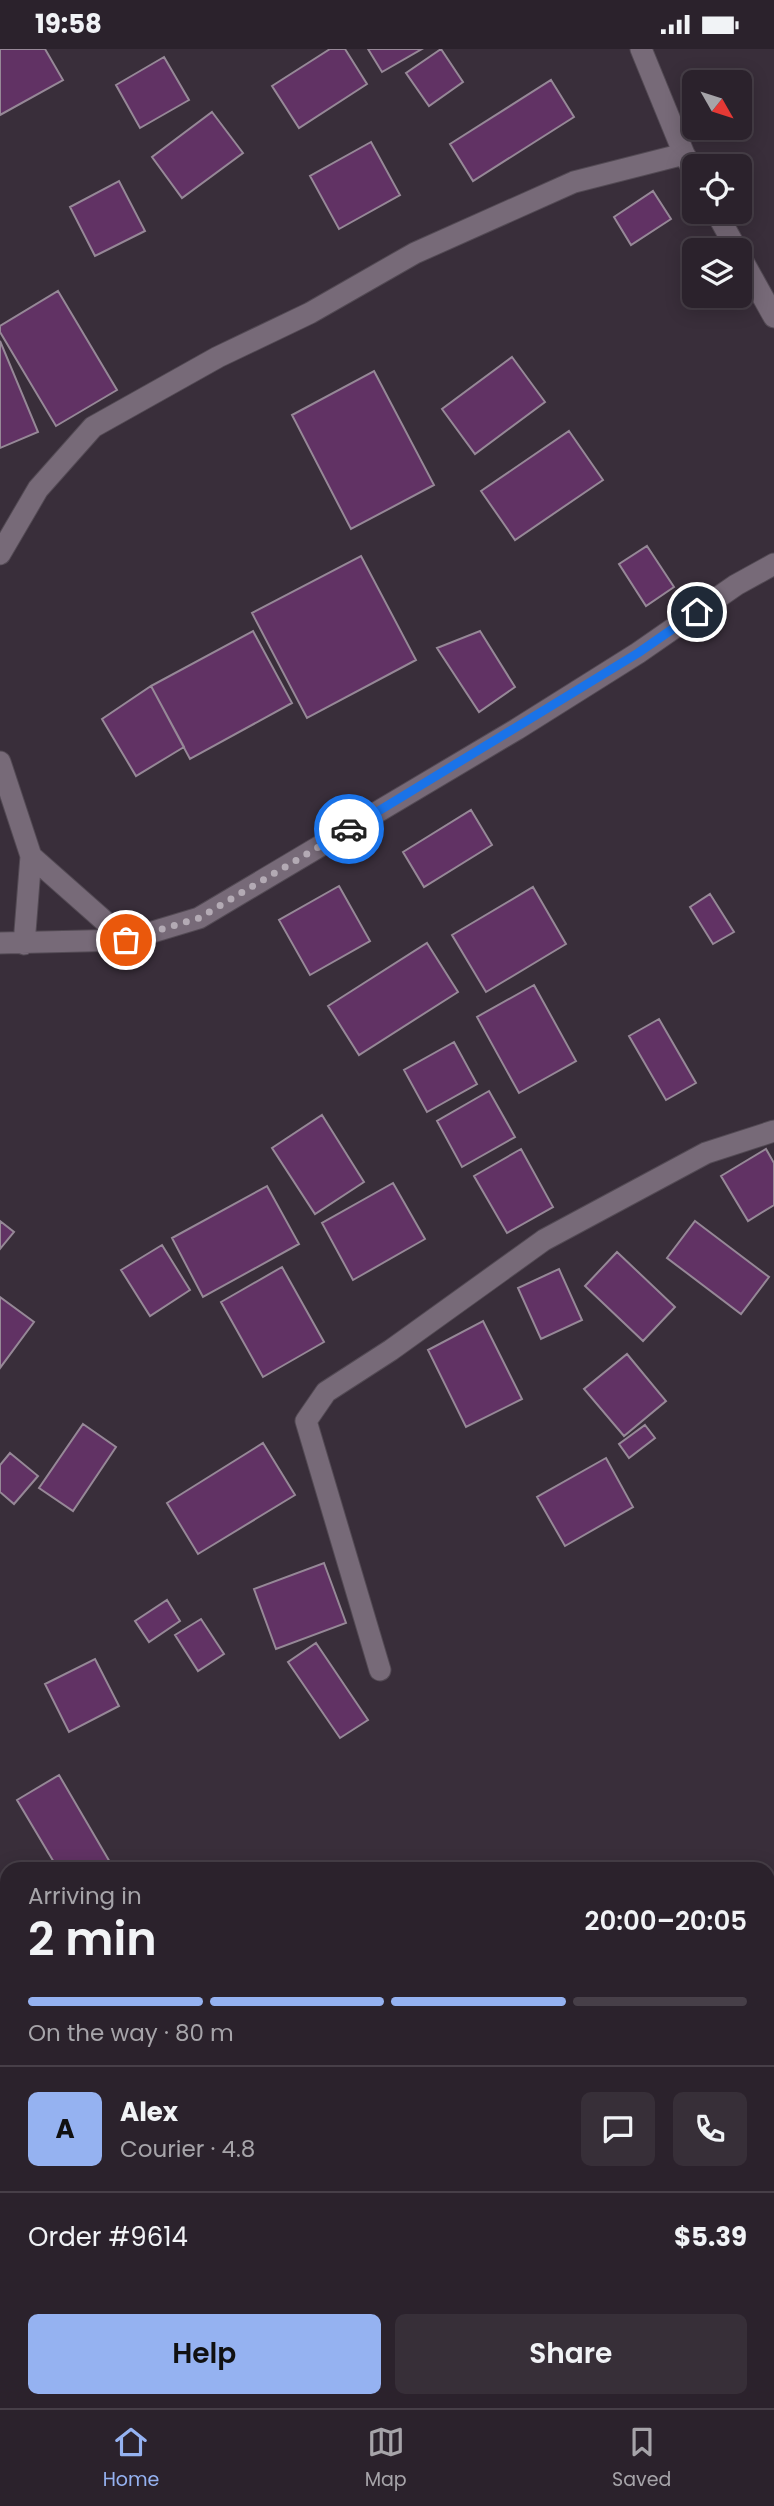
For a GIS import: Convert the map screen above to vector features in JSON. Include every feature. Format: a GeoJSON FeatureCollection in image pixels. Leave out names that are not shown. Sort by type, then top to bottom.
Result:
{"type":"FeatureCollection","features":[{"type":"Feature","properties":{"kind":"street"},"geometry":{"type":"LineString","coordinates":[[0,554],[38,489],[93,427],[218,357],[310,313],[415,253],[574,182],[684,153],[641,49]]}},
{"type":"Feature","properties":{"kind":"street"},"geometry":{"type":"LineString","coordinates":[[752,278],[774,317]]}},
{"type":"Feature","properties":{"kind":"street"},"geometry":{"type":"LineString","coordinates":[[0,943],[126,940],[199,918],[517,729],[638,653],[736,585],[774,564]]}},
{"type":"Feature","properties":{"kind":"street"},"geometry":{"type":"LineString","coordinates":[[0,762],[31,856],[24,944]]}},
{"type":"Feature","properties":{"kind":"street"},"geometry":{"type":"LineString","coordinates":[[31,856],[126,940]]}},
{"type":"Feature","properties":{"kind":"street"},"geometry":{"type":"LineString","coordinates":[[380,1670],[306,1421],[326,1392],[391,1350],[544,1240],[706,1153],[774,1131]]}},
{"type":"Feature","properties":{"kind":"building"},"geometry":{"type":"Polygon","coordinates":[[[0,49],[45,49],[63,80],[0,115],[0,49]]]}},
{"type":"Feature","properties":{"kind":"building"},"geometry":{"type":"Polygon","coordinates":[[[330,49],[345,49],[367,84],[299,128],[272,86],[330,49]]]}},
{"type":"Feature","properties":{"kind":"building"},"geometry":{"type":"Polygon","coordinates":[[[368,49],[422,49],[382,72],[368,49]]]}},
{"type":"Feature","properties":{"kind":"building"},"geometry":{"type":"Polygon","coordinates":[[[441,49],[463,82],[429,106],[406,73],[441,49]]]}},
{"type":"Feature","properties":{"kind":"building"},"geometry":{"type":"Polygon","coordinates":[[[164,57],[189,100],[140,128],[116,85],[164,57]]]}},
{"type":"Feature","properties":{"kind":"building"},"geometry":{"type":"Polygon","coordinates":[[[551,80],[574,117],[473,181],[450,144],[551,80]]]}},
{"type":"Feature","properties":{"kind":"building"},"geometry":{"type":"Polygon","coordinates":[[[212,112],[243,153],[182,198],[152,157],[212,112]]]}},
{"type":"Feature","properties":{"kind":"building"},"geometry":{"type":"Polygon","coordinates":[[[371,142],[400,195],[339,229],[310,176],[371,142]]]}},
{"type":"Feature","properties":{"kind":"building"},"geometry":{"type":"Polygon","coordinates":[[[119,181],[145,231],[95,256],[70,207],[119,181]]]}},
{"type":"Feature","properties":{"kind":"building"},"geometry":{"type":"Polygon","coordinates":[[[653,191],[671,219],[631,245],[614,217],[653,191]]]}},
{"type":"Feature","properties":{"kind":"building"},"geometry":{"type":"Polygon","coordinates":[[[58,291],[117,390],[56,426],[0,332],[0,326],[58,291]]]}},
{"type":"Feature","properties":{"kind":"building"},"geometry":{"type":"Polygon","coordinates":[[[0,341],[38,432],[0,448],[0,341]]]}},
{"type":"Feature","properties":{"kind":"building"},"geometry":{"type":"Polygon","coordinates":[[[512,357],[545,402],[475,454],[442,409],[512,357]]]}},
{"type":"Feature","properties":{"kind":"building"},"geometry":{"type":"Polygon","coordinates":[[[374,371],[434,485],[351,529],[292,415],[374,371]]]}},
{"type":"Feature","properties":{"kind":"building"},"geometry":{"type":"Polygon","coordinates":[[[569,431],[603,480],[515,540],[481,491],[569,431]]]}},
{"type":"Feature","properties":{"kind":"building"},"geometry":{"type":"Polygon","coordinates":[[[647,546],[674,587],[646,606],[619,564],[647,546]]]}},
{"type":"Feature","properties":{"kind":"building"},"geometry":{"type":"Polygon","coordinates":[[[361,556],[416,660],[307,718],[252,613],[361,556]]]}},
{"type":"Feature","properties":{"kind":"building"},"geometry":{"type":"Polygon","coordinates":[[[253,631],[292,703],[190,759],[151,686],[253,631]]]}},
{"type":"Feature","properties":{"kind":"building"},"geometry":{"type":"Polygon","coordinates":[[[480,631],[515,687],[479,712],[437,648],[480,631]]]}},
{"type":"Feature","properties":{"kind":"building"},"geometry":{"type":"Polygon","coordinates":[[[151,686],[184,747],[136,776],[102,719],[151,686]]]}},
{"type":"Feature","properties":{"kind":"building"},"geometry":{"type":"Polygon","coordinates":[[[471,810],[492,845],[424,887],[403,852],[471,810]]]}},
{"type":"Feature","properties":{"kind":"building"},"geometry":{"type":"Polygon","coordinates":[[[339,886],[370,941],[310,975],[279,920],[339,886]]]}},
{"type":"Feature","properties":{"kind":"building"},"geometry":{"type":"Polygon","coordinates":[[[533,887],[566,944],[486,992],[452,935],[533,887]]]}},
{"type":"Feature","properties":{"kind":"building"},"geometry":{"type":"Polygon","coordinates":[[[710,894],[734,932],[713,944],[690,907],[710,894]]]}},
{"type":"Feature","properties":{"kind":"building"},"geometry":{"type":"Polygon","coordinates":[[[427,943],[458,992],[359,1055],[328,1006],[427,943]]]}},
{"type":"Feature","properties":{"kind":"building"},"geometry":{"type":"Polygon","coordinates":[[[534,985],[576,1061],[519,1093],[477,1017],[534,985]]]}},
{"type":"Feature","properties":{"kind":"building"},"geometry":{"type":"Polygon","coordinates":[[[659,1019],[696,1083],[666,1100],[629,1036],[659,1019]]]}},
{"type":"Feature","properties":{"kind":"building"},"geometry":{"type":"Polygon","coordinates":[[[454,1042],[477,1084],[427,1112],[404,1070],[454,1042]]]}},
{"type":"Feature","properties":{"kind":"building"},"geometry":{"type":"Polygon","coordinates":[[[489,1091],[515,1137],[462,1167],[437,1121],[489,1091]]]}},
{"type":"Feature","properties":{"kind":"building"},"geometry":{"type":"Polygon","coordinates":[[[322,1115],[364,1182],[315,1214],[272,1148],[322,1115]]]}},
{"type":"Feature","properties":{"kind":"building"},"geometry":{"type":"Polygon","coordinates":[[[521,1149],[553,1207],[507,1233],[474,1176],[521,1149]]]}},
{"type":"Feature","properties":{"kind":"building"},"geometry":{"type":"Polygon","coordinates":[[[766,1149],[774,1163],[774,1205],[748,1221],[721,1176],[766,1149]]]}},
{"type":"Feature","properties":{"kind":"building"},"geometry":{"type":"Polygon","coordinates":[[[393,1183],[425,1239],[353,1280],[322,1223],[393,1183]]]}},
{"type":"Feature","properties":{"kind":"building"},"geometry":{"type":"Polygon","coordinates":[[[267,1186],[299,1244],[203,1297],[172,1238],[267,1186]]]}},
{"type":"Feature","properties":{"kind":"building"},"geometry":{"type":"Polygon","coordinates":[[[0,1221],[14,1232],[0,1249],[0,1221]]]}},
{"type":"Feature","properties":{"kind":"building"},"geometry":{"type":"Polygon","coordinates":[[[695,1221],[769,1277],[741,1314],[667,1258],[695,1221]]]}},
{"type":"Feature","properties":{"kind":"building"},"geometry":{"type":"Polygon","coordinates":[[[162,1245],[190,1290],[150,1316],[121,1270],[162,1245]]]}},
{"type":"Feature","properties":{"kind":"building"},"geometry":{"type":"Polygon","coordinates":[[[617,1252],[675,1307],[643,1341],[585,1286],[617,1252]]]}},
{"type":"Feature","properties":{"kind":"building"},"geometry":{"type":"Polygon","coordinates":[[[282,1267],[324,1342],[263,1377],[221,1302],[282,1267]]]}},
{"type":"Feature","properties":{"kind":"building"},"geometry":{"type":"Polygon","coordinates":[[[559,1269],[582,1320],[541,1339],[518,1288],[559,1269]]]}},
{"type":"Feature","properties":{"kind":"building"},"geometry":{"type":"Polygon","coordinates":[[[0,1297],[34,1322],[0,1368],[0,1297]]]}},
{"type":"Feature","properties":{"kind":"building"},"geometry":{"type":"Polygon","coordinates":[[[483,1321],[522,1399],[466,1427],[428,1350],[483,1321]]]}},
{"type":"Feature","properties":{"kind":"building"},"geometry":{"type":"Polygon","coordinates":[[[627,1354],[666,1401],[624,1436],[584,1389],[627,1354]]]}},
{"type":"Feature","properties":{"kind":"building"},"geometry":{"type":"Polygon","coordinates":[[[83,1424],[116,1447],[73,1511],[39,1488],[83,1424]]]}},
{"type":"Feature","properties":{"kind":"building"},"geometry":{"type":"Polygon","coordinates":[[[645,1425],[655,1438],[629,1458],[619,1444],[645,1425]]]}},
{"type":"Feature","properties":{"kind":"building"},"geometry":{"type":"Polygon","coordinates":[[[263,1443],[295,1495],[198,1554],[167,1503],[263,1443]]]}},
{"type":"Feature","properties":{"kind":"building"},"geometry":{"type":"Polygon","coordinates":[[[10,1453],[38,1476],[14,1504],[0,1492],[0,1465],[10,1453]]]}},
{"type":"Feature","properties":{"kind":"building"},"geometry":{"type":"Polygon","coordinates":[[[606,1458],[633,1507],[565,1546],[537,1497],[606,1458]]]}},
{"type":"Feature","properties":{"kind":"building"},"geometry":{"type":"Polygon","coordinates":[[[324,1563],[346,1623],[276,1649],[254,1589],[324,1563]]]}},
{"type":"Feature","properties":{"kind":"building"},"geometry":{"type":"Polygon","coordinates":[[[167,1600],[180,1621],[149,1642],[135,1621],[167,1600]]]}},
{"type":"Feature","properties":{"kind":"building"},"geometry":{"type":"Polygon","coordinates":[[[201,1619],[224,1654],[198,1671],[175,1635],[201,1619]]]}},
{"type":"Feature","properties":{"kind":"building"},"geometry":{"type":"Polygon","coordinates":[[[316,1643],[368,1720],[340,1738],[288,1662],[316,1643]]]}},
{"type":"Feature","properties":{"kind":"building"},"geometry":{"type":"Polygon","coordinates":[[[95,1659],[119,1706],[69,1732],[45,1684],[95,1659]]]}},
{"type":"Feature","properties":{"kind":"building"},"geometry":{"type":"Polygon","coordinates":[[[59,1775],[110,1862],[54,1862],[17,1800],[59,1775]]]}},
{"type":"Feature","properties":{"kind":"way so far"},"geometry":{"type":"LineString","coordinates":[[126,940],[199,918],[349,829]]}},
{"type":"Feature","properties":{"kind":"route"},"geometry":{"type":"LineString","coordinates":[[349,829],[517,729],[638,653],[697,612]]}}]}
